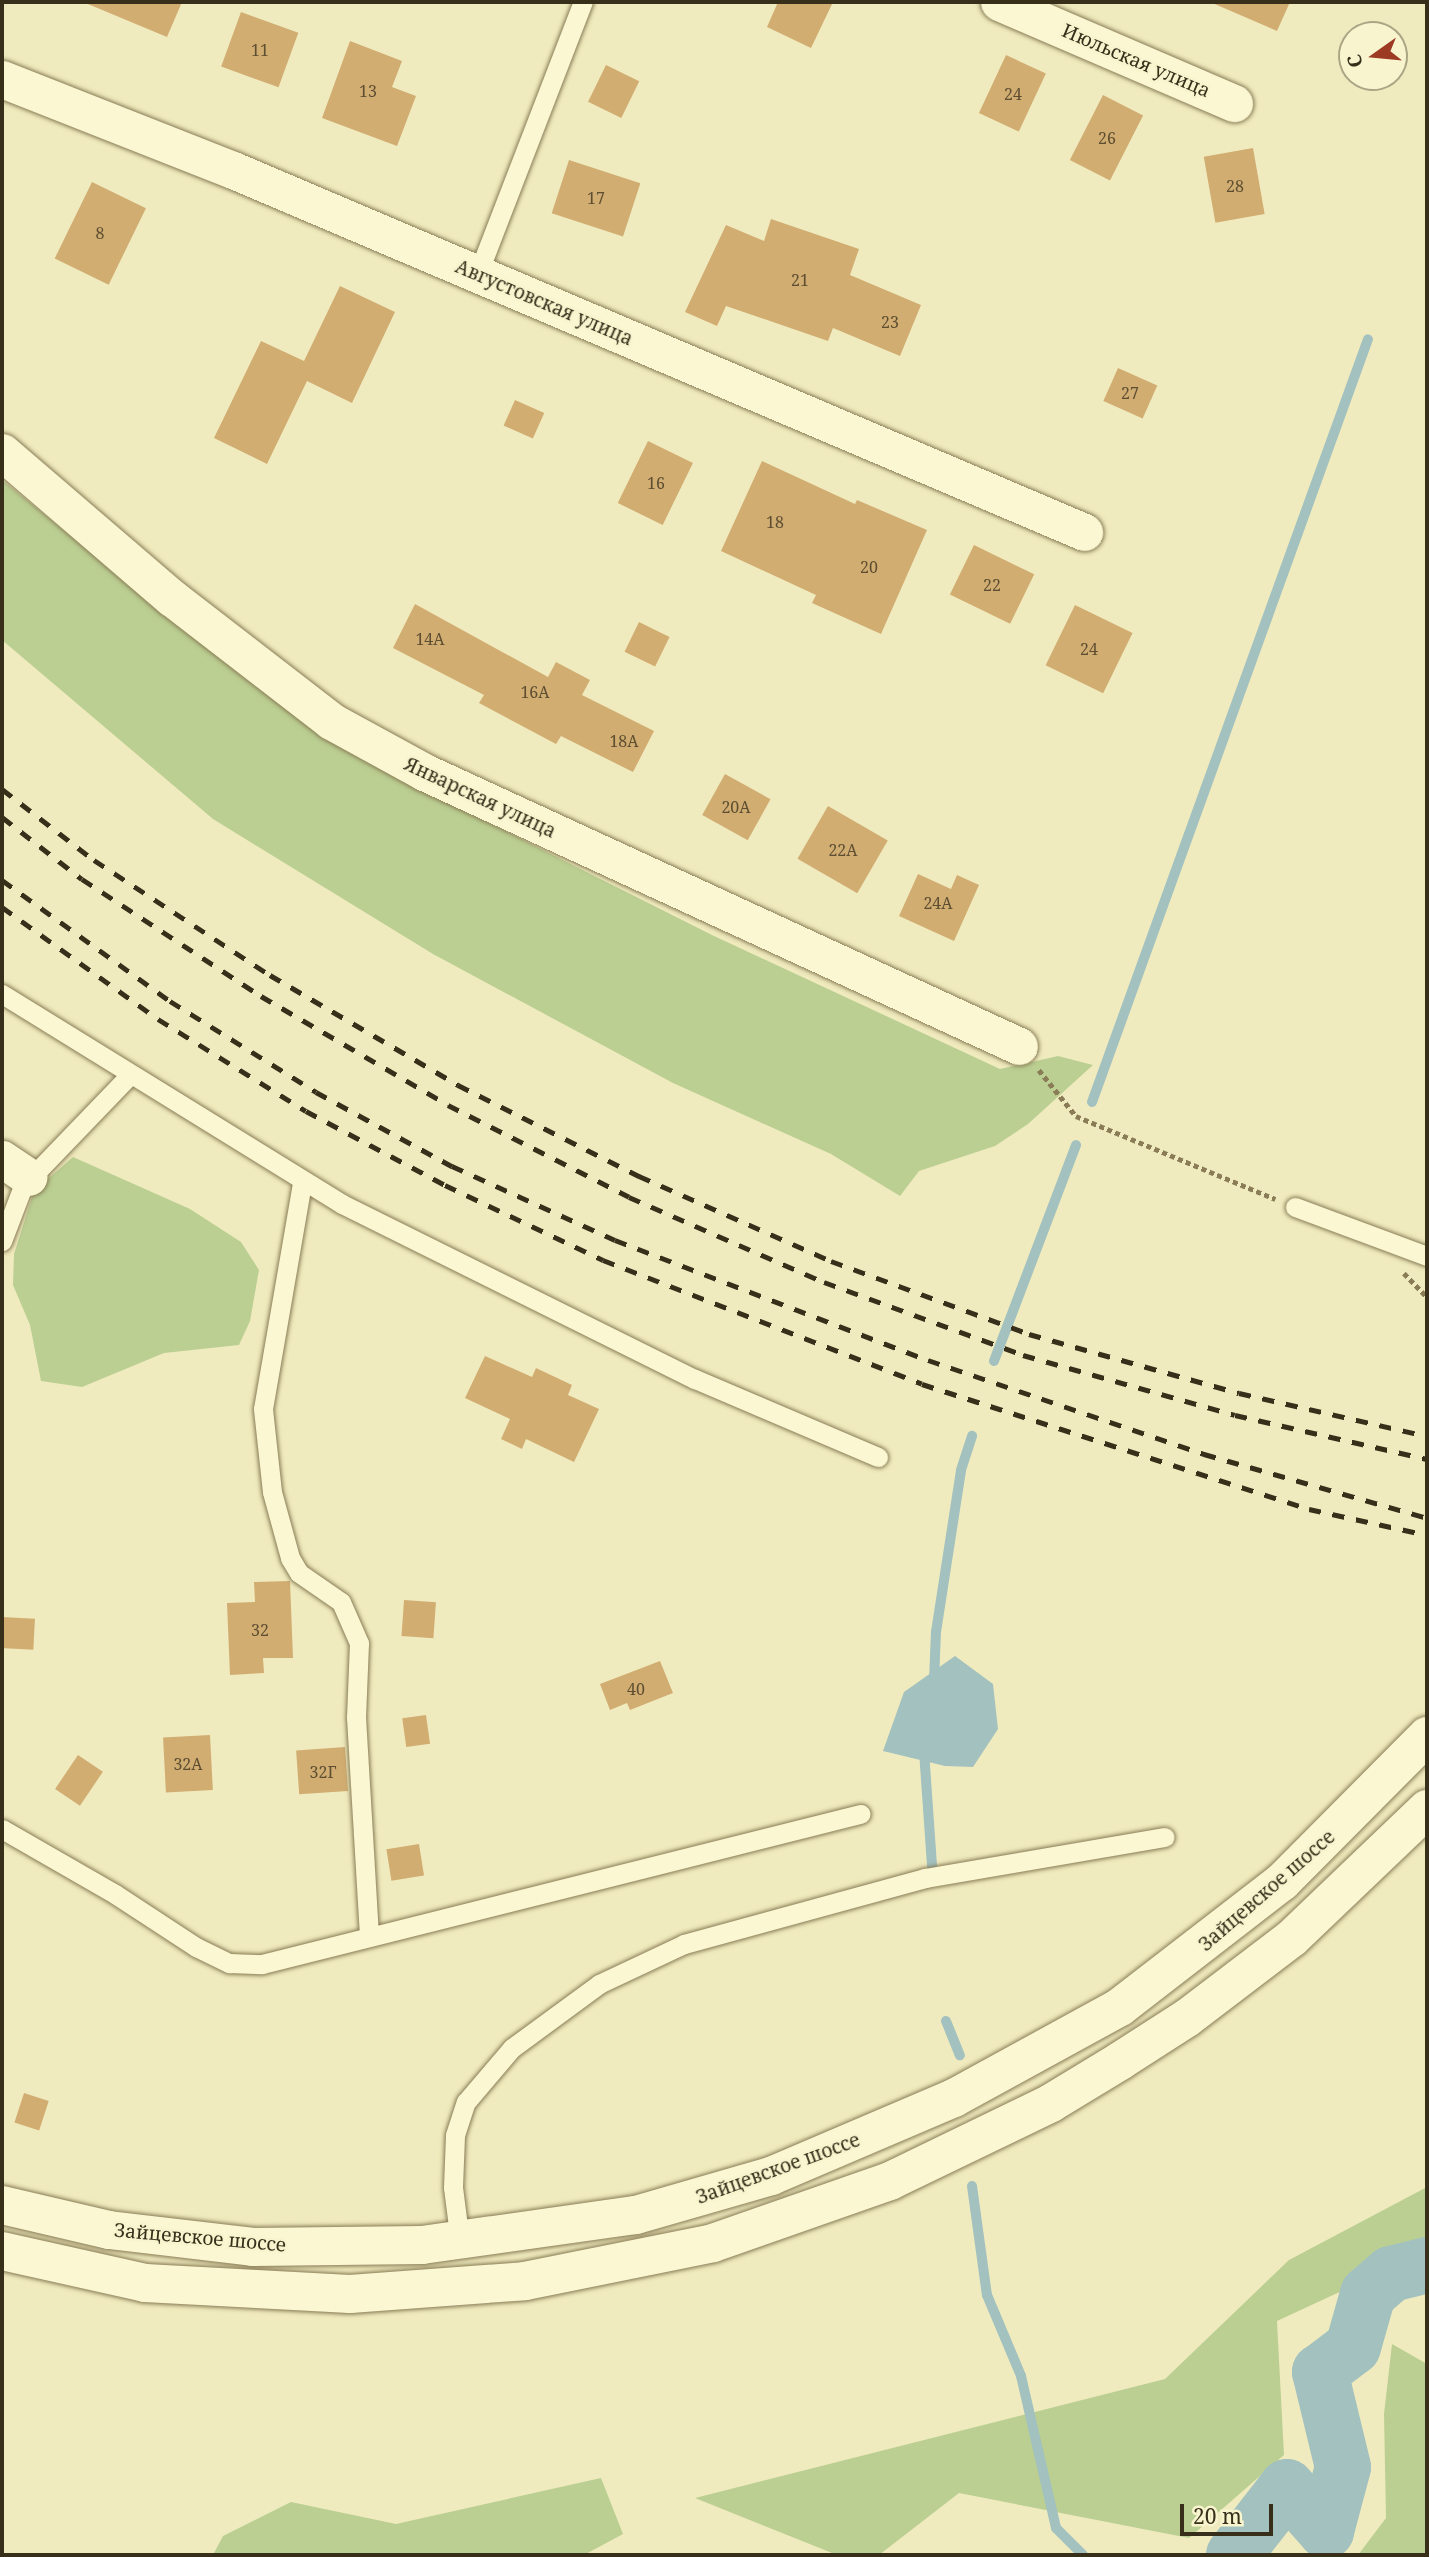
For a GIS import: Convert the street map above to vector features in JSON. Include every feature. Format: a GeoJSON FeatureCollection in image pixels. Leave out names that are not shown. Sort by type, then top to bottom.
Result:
{"type":"FeatureCollection","features":[{"type":"Feature","properties":{"kind":"main road","name":"Зайцевское шоссе"},"geometry":{"type":"LineString","coordinates":[[2,2205],[109,2230],[253,2247],[460,2242],[636,2215],[771,2176],[839,2151],[1065,2040],[1163,1978],[1234,1923],[1327,1840],[1427,1736]]}},
{"type":"Feature","properties":{"kind":"main road"},"geometry":{"type":"LineString","coordinates":[[2,2251],[145,2283],[350,2294],[525,2281],[674,2253],[838,2202],[985,2137],[1119,2062],[1187,2018],[1293,1938],[1427,1809]]}},
{"type":"Feature","properties":{"kind":"street","name":"Июльская улица"},"geometry":{"type":"LineString","coordinates":[[999,2],[1234,103]]}},
{"type":"Feature","properties":{"kind":"street","name":"Августовская улица"},"geometry":{"type":"LineString","coordinates":[[2,79],[233,170],[1084,532]]}},
{"type":"Feature","properties":{"kind":"street","name":"Январская улица"},"geometry":{"type":"LineString","coordinates":[[2,452],[172,598],[331,721],[424,772],[1019,1046]]}},
{"type":"Feature","properties":{"kind":"lane"},"geometry":{"type":"LineString","coordinates":[[477,275],[583,2]]}},
{"type":"Feature","properties":{"kind":"lane"},"geometry":{"type":"LineString","coordinates":[[2,994],[128,1076],[302,1183],[616,1342],[878,1457]]}},
{"type":"Feature","properties":{"kind":"lane"},"geometry":{"type":"LineString","coordinates":[[2,1241],[16,1168],[128,1076]]}},
{"type":"Feature","properties":{"kind":"lane"},"geometry":{"type":"LineString","coordinates":[[302,1183],[263,1409],[272,1492],[290,1558],[299,1573],[341,1602],[359,1643],[356,1717],[369,1936]]}},
{"type":"Feature","properties":{"kind":"lane"},"geometry":{"type":"LineString","coordinates":[[1295,1207],[1427,1256]]}},
{"type":"Feature","properties":{"kind":"lane"},"geometry":{"type":"LineString","coordinates":[[2,1829],[229,1963],[262,1964],[860,1814]]}},
{"type":"Feature","properties":{"kind":"lane"},"geometry":{"type":"LineString","coordinates":[[460,2242],[453,2187],[455,2135],[466,2102],[512,2048],[599,1984],[684,1944],[925,1878],[1165,1837]]}},
{"type":"Feature","properties":{"kind":"path"},"geometry":{"type":"LineString","coordinates":[[1019,1046],[1076,1116],[1295,1207]]}},
{"type":"Feature","properties":{"kind":"green space"},"geometry":{"type":"Polygon","coordinates":[[[2,480],[226,662],[360,758],[712,935],[1000,1069],[1058,1056],[1093,1065],[1028,1124],[995,1146],[919,1171],[900,1196],[831,1154],[673,1083],[433,954],[213,819],[2,640],[2,480]]]}},
{"type":"Feature","properties":{"kind":"green space"},"geometry":{"type":"Polygon","coordinates":[[[73,1157],[190,1209],[241,1242],[259,1270],[250,1321],[239,1345],[164,1353],[82,1387],[41,1381],[30,1325],[13,1285],[14,1254],[34,1191],[73,1157]]]}},
{"type":"Feature","properties":{"kind":"green space"},"geometry":{"type":"Polygon","coordinates":[[[1427,2187],[1427,2265],[1359,2283],[1277,2321],[1284,2455],[1189,2538],[959,2493],[879,2555],[837,2555],[695,2498],[1165,2379],[1289,2260],[1427,2187]]]}},
{"type":"Feature","properties":{"kind":"green space"},"geometry":{"type":"Polygon","coordinates":[[[1392,2344],[1427,2364],[1427,2555],[1358,2555],[1386,2518],[1384,2414],[1392,2344]]]}},
{"type":"Feature","properties":{"kind":"green space"},"geometry":{"type":"Polygon","coordinates":[[[601,2478],[623,2534],[584,2555],[213,2555],[223,2536],[291,2502],[396,2524],[601,2478]]]}},
{"type":"Feature","properties":{"kind":"water"},"geometry":{"type":"Polygon","coordinates":[[[955,1656],[993,1684],[998,1729],[973,1767],[945,1766],[883,1751],[904,1692],[955,1656]]]}},
{"type":"Feature","properties":{"kind":"building"},"geometry":{"type":"Polygon","coordinates":[[[83,2],[182,2],[167,37],[83,2]]]}},
{"type":"Feature","properties":{"kind":"building"},"geometry":{"type":"Polygon","coordinates":[[[778,2],[833,2],[811,48],[767,27],[778,2]]]}},
{"type":"Feature","properties":{"kind":"building"},"geometry":{"type":"Polygon","coordinates":[[[1210,2],[1290,2],[1277,31],[1210,2]]]}},
{"type":"Feature","properties":{"kind":"building"},"geometry":{"type":"Polygon","coordinates":[[[241,12],[298,33],[278,87],[221,67],[241,12]]]}},
{"type":"Feature","properties":{"kind":"building"},"geometry":{"type":"Polygon","coordinates":[[[350,41],[402,61],[392,87],[416,96],[397,146],[322,118],[350,41]]]}},
{"type":"Feature","properties":{"kind":"building"},"geometry":{"type":"Polygon","coordinates":[[[1006,55],[1046,74],[1019,132],[979,113],[1006,55]]]}},
{"type":"Feature","properties":{"kind":"building"},"geometry":{"type":"Polygon","coordinates":[[[606,65],[639,81],[621,118],[588,102],[606,65]]]}},
{"type":"Feature","properties":{"kind":"building"},"geometry":{"type":"Polygon","coordinates":[[[1103,95],[1143,115],[1110,180],[1070,160],[1103,95]]]}},
{"type":"Feature","properties":{"kind":"building"},"geometry":{"type":"Polygon","coordinates":[[[1253,148],[1265,214],[1215,223],[1204,157],[1253,148]]]}},
{"type":"Feature","properties":{"kind":"building"},"geometry":{"type":"Polygon","coordinates":[[[569,160],[640,183],[623,236],[552,213],[569,160]]]}},
{"type":"Feature","properties":{"kind":"building"},"geometry":{"type":"Polygon","coordinates":[[[92,182],[146,208],[109,285],[55,258],[92,182]]]}},
{"type":"Feature","properties":{"kind":"building"},"geometry":{"type":"Polygon","coordinates":[[[771,219],[859,249],[850,275],[921,305],[900,356],[833,328],[828,341],[726,306],[717,326],[685,312],[726,225],[764,241],[771,219]]]}},
{"type":"Feature","properties":{"kind":"building"},"geometry":{"type":"Polygon","coordinates":[[[340,286],[395,312],[352,403],[307,381],[267,464],[214,438],[261,341],[304,361],[340,286]]]}},
{"type":"Feature","properties":{"kind":"building"},"geometry":{"type":"Polygon","coordinates":[[[1118,368],[1157,385],[1143,418],[1103,401],[1118,368]]]}},
{"type":"Feature","properties":{"kind":"building"},"geometry":{"type":"Polygon","coordinates":[[[515,400],[544,413],[533,439],[504,426],[515,400]]]}},
{"type":"Feature","properties":{"kind":"building"},"geometry":{"type":"Polygon","coordinates":[[[648,441],[693,463],[663,525],[618,503],[648,441]]]}},
{"type":"Feature","properties":{"kind":"building"},"geometry":{"type":"Polygon","coordinates":[[[762,461],[855,504],[857,500],[927,530],[881,634],[812,603],[816,595],[721,551],[762,461]]]}},
{"type":"Feature","properties":{"kind":"building"},"geometry":{"type":"Polygon","coordinates":[[[974,545],[1034,574],[1010,624],[950,594],[974,545]]]}},
{"type":"Feature","properties":{"kind":"building"},"geometry":{"type":"Polygon","coordinates":[[[415,604],[548,677],[556,662],[590,680],[582,695],[654,731],[633,772],[561,736],[556,744],[479,703],[484,695],[393,648],[415,604]]]}},
{"type":"Feature","properties":{"kind":"building"},"geometry":{"type":"Polygon","coordinates":[[[1075,605],[1133,633],[1103,693],[1046,665],[1075,605]]]}},
{"type":"Feature","properties":{"kind":"building"},"geometry":{"type":"Polygon","coordinates":[[[639,622],[670,637],[655,667],[625,652],[639,622]]]}},
{"type":"Feature","properties":{"kind":"building"},"geometry":{"type":"Polygon","coordinates":[[[725,774],[770,799],[748,840],[702,815],[725,774]]]}},
{"type":"Feature","properties":{"kind":"building"},"geometry":{"type":"Polygon","coordinates":[[[828,806],[888,840],[857,893],[798,859],[828,806]]]}},
{"type":"Feature","properties":{"kind":"building"},"geometry":{"type":"Polygon","coordinates":[[[918,874],[951,889],[957,875],[979,885],[954,941],[899,916],[918,874]]]}},
{"type":"Feature","properties":{"kind":"building"},"geometry":{"type":"Polygon","coordinates":[[[485,1356],[532,1377],[536,1368],[572,1385],[568,1395],[599,1409],[574,1462],[526,1439],[522,1449],[501,1439],[510,1419],[465,1398],[485,1356]]]}},
{"type":"Feature","properties":{"kind":"building"},"geometry":{"type":"Polygon","coordinates":[[[290,1581],[293,1658],[263,1658],[264,1673],[230,1675],[227,1603],[255,1602],[254,1582],[290,1581]]]}},
{"type":"Feature","properties":{"kind":"building"},"geometry":{"type":"Polygon","coordinates":[[[404,1600],[436,1602],[433,1638],[401,1636],[404,1600]]]}},
{"type":"Feature","properties":{"kind":"building"},"geometry":{"type":"Polygon","coordinates":[[[2,1617],[35,1619],[33,1650],[2,1648],[2,1617]]]}},
{"type":"Feature","properties":{"kind":"building"},"geometry":{"type":"Polygon","coordinates":[[[660,1661],[673,1693],[630,1710],[627,1703],[610,1710],[600,1684],[660,1661]]]}},
{"type":"Feature","properties":{"kind":"building"},"geometry":{"type":"Polygon","coordinates":[[[426,1715],[430,1744],[406,1747],[402,1718],[426,1715]]]}},
{"type":"Feature","properties":{"kind":"building"},"geometry":{"type":"Polygon","coordinates":[[[210,1735],[213,1790],[166,1792],[163,1737],[210,1735]]]}},
{"type":"Feature","properties":{"kind":"building"},"geometry":{"type":"Polygon","coordinates":[[[345,1747],[348,1791],[299,1794],[296,1750],[345,1747]]]}},
{"type":"Feature","properties":{"kind":"building"},"geometry":{"type":"Polygon","coordinates":[[[78,1755],[103,1772],[80,1806],[55,1789],[78,1755]]]}},
{"type":"Feature","properties":{"kind":"building"},"geometry":{"type":"Polygon","coordinates":[[[419,1844],[424,1876],[391,1881],[386,1849],[419,1844]]]}},
{"type":"Feature","properties":{"kind":"building"},"geometry":{"type":"Polygon","coordinates":[[[24,2093],[49,2101],[39,2131],[14,2122],[24,2093]]]}},
{"type":"Feature","properties":{"kind":"waterway"},"geometry":{"type":"LineString","coordinates":[[1092,1102],[1368,339]]}},
{"type":"Feature","properties":{"kind":"waterway"},"geometry":{"type":"LineString","coordinates":[[994,1361],[1076,1145]]}},
{"type":"Feature","properties":{"kind":"waterway"},"geometry":{"type":"LineString","coordinates":[[934,1681],[936,1632],[961,1470],[972,1436]]}},
{"type":"Feature","properties":{"kind":"waterway"},"geometry":{"type":"LineString","coordinates":[[924,1751],[932,1866]]}},
{"type":"Feature","properties":{"kind":"waterway"},"geometry":{"type":"LineString","coordinates":[[946,2021],[960,2055]]}},
{"type":"Feature","properties":{"kind":"waterway"},"geometry":{"type":"LineString","coordinates":[[972,2186],[987,2295],[1021,2376],[1056,2528],[1083,2555]]}},
{"type":"Feature","properties":{"kind":"waterway"},"geometry":{"type":"LineString","coordinates":[[1234,2555],[1287,2487],[1326,2531],[1343,2467],[1320,2372],[1353,2347],[1368,2294],[1391,2274],[1427,2265]]}},
{"type":"Feature","properties":{"kind":"railway"},"geometry":{"type":"LineString","coordinates":[[2,789],[94,860],[270,975],[458,1085],[639,1176],[831,1261],[1029,1334],[1239,1393],[1427,1436]]}},
{"type":"Feature","properties":{"kind":"railway"},"geometry":{"type":"LineString","coordinates":[[2,817],[82,879],[261,996],[448,1105],[629,1197],[824,1282],[1023,1355],[1235,1415],[1427,1459]]}},
{"type":"Feature","properties":{"kind":"railway"},"geometry":{"type":"LineString","coordinates":[[2,880],[170,1001],[316,1092],[452,1166],[615,1240],[928,1360],[1204,1454],[1427,1518]]}},
{"type":"Feature","properties":{"kind":"railway"},"geometry":{"type":"LineString","coordinates":[[2,907],[158,1019],[306,1111],[445,1185],[603,1260],[922,1384],[1309,1509],[1427,1535]]}}]}
